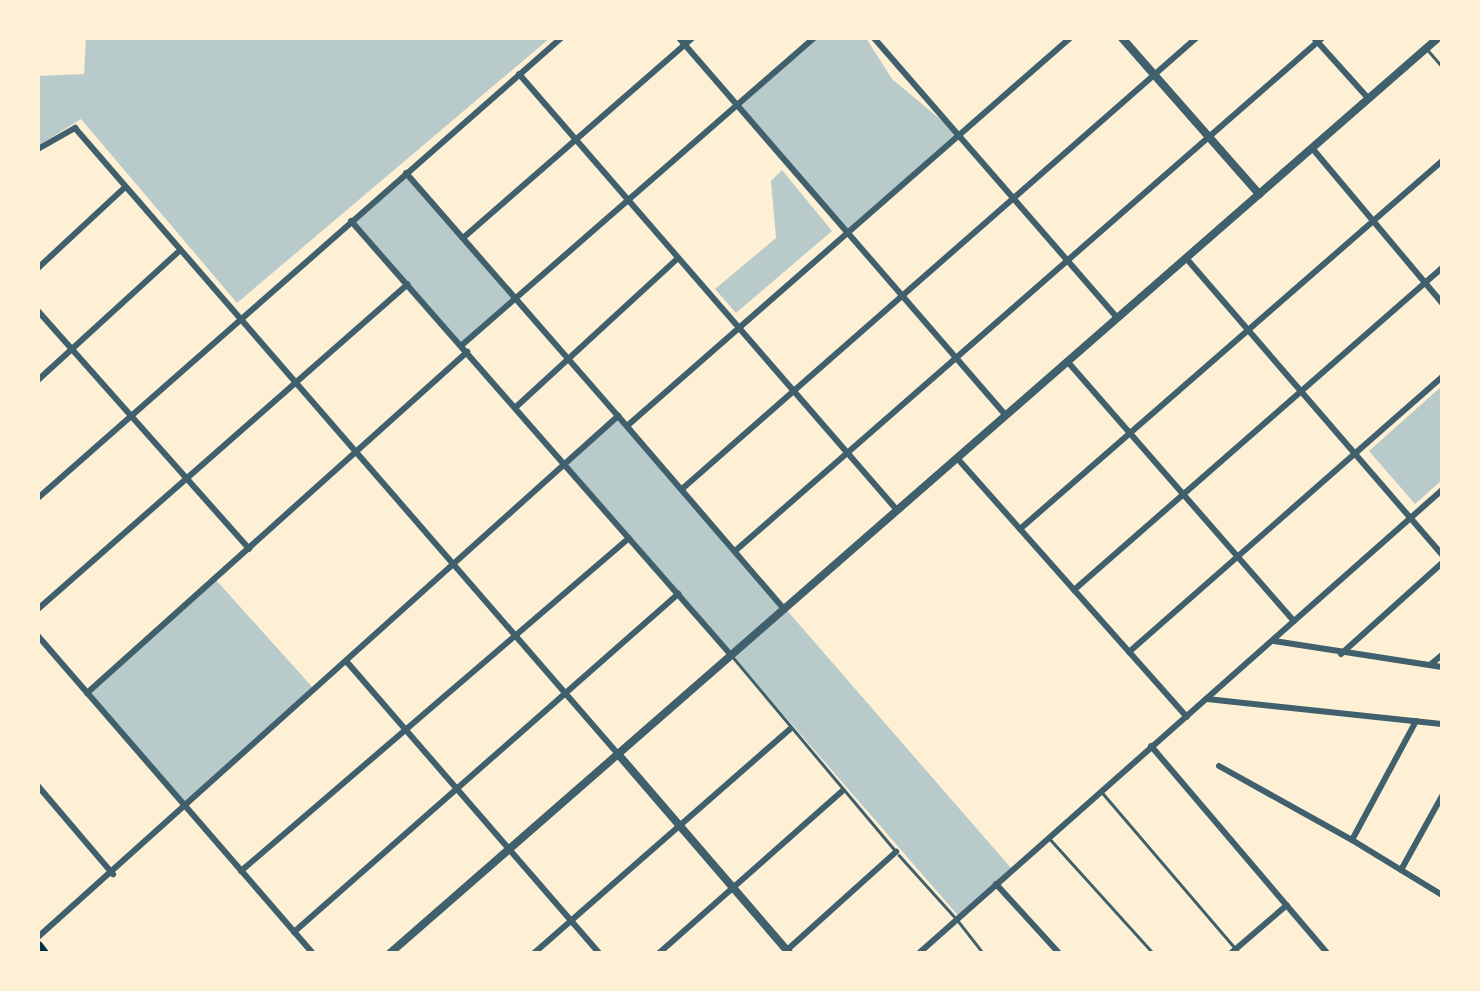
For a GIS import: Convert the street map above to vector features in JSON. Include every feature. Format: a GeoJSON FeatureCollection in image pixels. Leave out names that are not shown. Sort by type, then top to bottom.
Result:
{"type":"FeatureCollection","features":[{"type":"Feature","properties":{"kind":"main road"},"geometry":{"type":"LineString","coordinates":[[38,945],[45,954]]}},
{"type":"Feature","properties":{"kind":"street"},"geometry":{"type":"LineString","coordinates":[[38,498],[561,38]]}},
{"type":"Feature","properties":{"kind":"street"},"geometry":{"type":"LineString","coordinates":[[463,238],[681,41],[692,38]]}},
{"type":"Feature","properties":{"kind":"street"},"geometry":{"type":"LineString","coordinates":[[86,692],[356,451],[516,298],[814,38]]}},
{"type":"Feature","properties":{"kind":"street"},"geometry":{"type":"LineString","coordinates":[[874,38],[1118,318]]}},
{"type":"Feature","properties":{"kind":"street"},"geometry":{"type":"LineString","coordinates":[[628,426],[737,326],[1070,38]]}},
{"type":"Feature","properties":{"kind":"street"},"geometry":{"type":"LineString","coordinates":[[1122,38],[1259,194]]}},
{"type":"Feature","properties":{"kind":"street"},"geometry":{"type":"LineString","coordinates":[[682,489],[1013,194],[1196,38]]}},
{"type":"Feature","properties":{"kind":"street"},"geometry":{"type":"LineString","coordinates":[[395,952],[1438,38]]}},
{"type":"Feature","properties":{"kind":"street"},"geometry":{"type":"LineString","coordinates":[[734,551],[1318,39],[1368,98]]}},
{"type":"Feature","properties":{"kind":"street"},"geometry":{"type":"LineString","coordinates":[[681,41],[1006,415]]}},
{"type":"Feature","properties":{"kind":"street"},"geometry":{"type":"LineString","coordinates":[[519,74],[897,510]]}},
{"type":"Feature","properties":{"kind":"street"},"geometry":{"type":"LineString","coordinates":[[38,149],[75,128],[178,252],[459,566],[789,952],[896,852]]}},
{"type":"Feature","properties":{"kind":"street"},"geometry":{"type":"LineString","coordinates":[[1312,148],[1442,303]]}},
{"type":"Feature","properties":{"kind":"street"},"geometry":{"type":"LineString","coordinates":[[1020,530],[1442,160]]}},
{"type":"Feature","properties":{"kind":"street"},"geometry":{"type":"LineString","coordinates":[[406,173],[784,609]]}},
{"type":"Feature","properties":{"kind":"street"},"geometry":{"type":"LineString","coordinates":[[38,268],[124,188]]}},
{"type":"Feature","properties":{"kind":"street"},"geometry":{"type":"LineString","coordinates":[[351,222],[731,655]]}},
{"type":"Feature","properties":{"kind":"street"},"geometry":{"type":"LineString","coordinates":[[38,380],[178,252]]}},
{"type":"Feature","properties":{"kind":"street"},"geometry":{"type":"LineString","coordinates":[[516,407],[678,258]]}},
{"type":"Feature","properties":{"kind":"street"},"geometry":{"type":"LineString","coordinates":[[1186,258],[1358,450],[1408,520],[1442,555]]}},
{"type":"Feature","properties":{"kind":"street"},"geometry":{"type":"LineString","coordinates":[[1074,590],[1442,268]]}},
{"type":"Feature","properties":{"kind":"street"},"geometry":{"type":"LineString","coordinates":[[38,610],[408,284]]}},
{"type":"Feature","properties":{"kind":"street"},"geometry":{"type":"LineString","coordinates":[[38,311],[249,549]]}},
{"type":"Feature","properties":{"kind":"street"},"geometry":{"type":"LineString","coordinates":[[1068,362],[1185,491],[1294,621]]}},
{"type":"Feature","properties":{"kind":"street"},"geometry":{"type":"LineString","coordinates":[[1129,652],[1442,377]]}},
{"type":"Feature","properties":{"kind":"street"},"geometry":{"type":"LineString","coordinates":[[38,936],[459,566],[618,416]]}},
{"type":"Feature","properties":{"kind":"street"},"geometry":{"type":"LineString","coordinates":[[957,458],[1187,717]]}},
{"type":"Feature","properties":{"kind":"street"},"geometry":{"type":"LineString","coordinates":[[918,954],[1442,490]]}},
{"type":"Feature","properties":{"kind":"street"},"geometry":{"type":"LineString","coordinates":[[241,871],[629,538]]}},
{"type":"Feature","properties":{"kind":"street"},"geometry":{"type":"LineString","coordinates":[[1340,655],[1442,563]]}},
{"type":"Feature","properties":{"kind":"street"},"geometry":{"type":"LineString","coordinates":[[294,932],[678,594]]}},
{"type":"Feature","properties":{"kind":"street"},"geometry":{"type":"LineString","coordinates":[[38,636],[313,954]]}},
{"type":"Feature","properties":{"kind":"street"},"geometry":{"type":"LineString","coordinates":[[1273,640],[1340,655],[1442,667]]}},
{"type":"Feature","properties":{"kind":"street"},"geometry":{"type":"LineString","coordinates":[[1430,665],[1442,654]]}},
{"type":"Feature","properties":{"kind":"street"},"geometry":{"type":"LineString","coordinates":[[348,662],[600,954]]}},
{"type":"Feature","properties":{"kind":"street"},"geometry":{"type":"LineString","coordinates":[[1206,698],[1442,724]]}},
{"type":"Feature","properties":{"kind":"street"},"geometry":{"type":"LineString","coordinates":[[1352,840],[1416,721]]}},
{"type":"Feature","properties":{"kind":"street"},"geometry":{"type":"LineString","coordinates":[[534,954],[790,728]]}},
{"type":"Feature","properties":{"kind":"street"},"geometry":{"type":"LineString","coordinates":[[1151,746],[1328,954]]}},
{"type":"Feature","properties":{"kind":"street"},"geometry":{"type":"LineString","coordinates":[[1218,766],[1442,895]]}},
{"type":"Feature","properties":{"kind":"street"},"geometry":{"type":"LineString","coordinates":[[38,786],[113,874]]}},
{"type":"Feature","properties":{"kind":"street"},"geometry":{"type":"LineString","coordinates":[[658,954],[842,791]]}},
{"type":"Feature","properties":{"kind":"street"},"geometry":{"type":"LineString","coordinates":[[1401,870],[1442,796]]}},
{"type":"Feature","properties":{"kind":"street"},"geometry":{"type":"LineString","coordinates":[[996,884],[1060,954]]}},
{"type":"Feature","properties":{"kind":"street"},"geometry":{"type":"LineString","coordinates":[[1235,952],[1287,905]]}},
{"type":"Feature","properties":{"kind":"lane"},"geometry":{"type":"LineString","coordinates":[[1426,48],[1442,66]]}},
{"type":"Feature","properties":{"kind":"lane"},"geometry":{"type":"LineString","coordinates":[[731,655],[842,791],[984,954]]}},
{"type":"Feature","properties":{"kind":"lane"},"geometry":{"type":"LineString","coordinates":[[1101,791],[1235,952]]}},
{"type":"Feature","properties":{"kind":"lane"},"geometry":{"type":"LineString","coordinates":[[1048,838],[1154,954]]}},
{"type":"Feature","properties":{"kind":"shaded area"},"geometry":{"type":"Polygon","coordinates":[[[86,38],[550,38],[237,303],[81,119],[38,146],[38,76],[84,74],[86,38]]]}},
{"type":"Feature","properties":{"kind":"shaded area"},"geometry":{"type":"Polygon","coordinates":[[[814,38],[866,38],[892,79],[958,134],[846,231],[736,105],[814,38]]]}},
{"type":"Feature","properties":{"kind":"shaded area"},"geometry":{"type":"Polygon","coordinates":[[[782,170],[832,231],[736,313],[715,289],[776,238],[771,181],[782,170]]]}},
{"type":"Feature","properties":{"kind":"shaded area"},"geometry":{"type":"Polygon","coordinates":[[[406,173],[516,299],[460,347],[351,221],[406,173]]]}},
{"type":"Feature","properties":{"kind":"shaded area"},"geometry":{"type":"Polygon","coordinates":[[[1442,386],[1442,480],[1415,504],[1369,451],[1442,386]]]}},
{"type":"Feature","properties":{"kind":"shaded area"},"geometry":{"type":"Polygon","coordinates":[[[618,416],[1013,870],[959,917],[564,463],[618,416]]]}},
{"type":"Feature","properties":{"kind":"shaded area"},"geometry":{"type":"Polygon","coordinates":[[[215,579],[315,690],[188,805],[88,693],[215,579]]]}}]}
